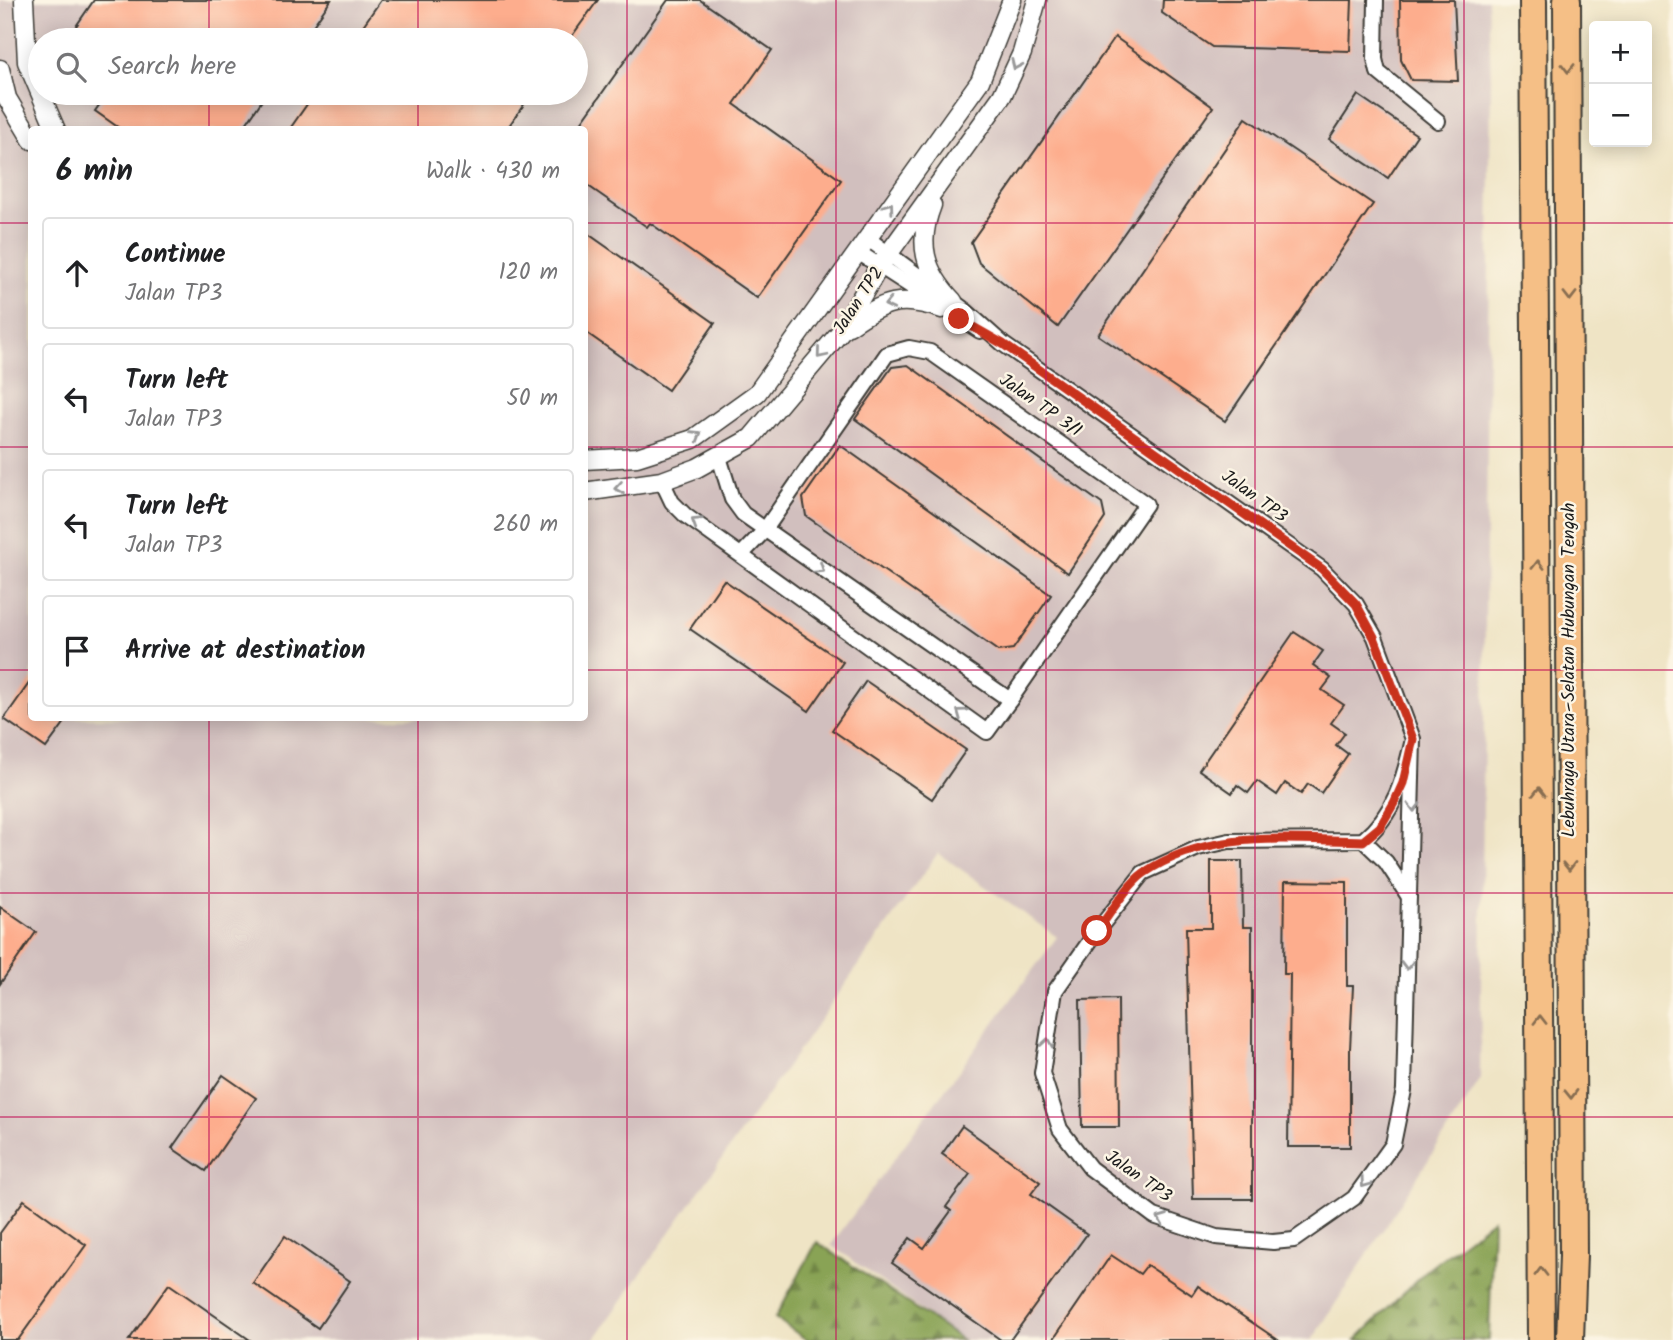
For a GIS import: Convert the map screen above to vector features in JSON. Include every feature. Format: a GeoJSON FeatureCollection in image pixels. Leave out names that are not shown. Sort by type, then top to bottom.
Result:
{"type":"FeatureCollection","features":[{"type":"Feature","properties":{"kind":"highway","name":"Lebuhraya Utara–Selatan Hubungan Tengah"},"geometry":{"type":"LineString","coordinates":[[1532,0],[1541,1340]]}},
{"type":"Feature","properties":{"kind":"highway","name":"Lebuhraya Utara–Selatan Hubungan Tengah"},"geometry":{"type":"LineString","coordinates":[[1567,0],[1573,1255],[1570,1340]]}},
{"type":"Feature","properties":{"kind":"street"},"geometry":{"type":"LineString","coordinates":[[24,0],[28,64]]}},
{"type":"Feature","properties":{"kind":"street","name":"Jalan TP2"},"geometry":{"type":"LineString","coordinates":[[588,460],[637,457],[693,439],[757,393],[980,81],[1012,0]]}},
{"type":"Feature","properties":{"kind":"street","name":"Jalan TP2"},"geometry":{"type":"LineString","coordinates":[[588,491],[662,481],[719,457],[751,438],[842,330],[884,262],[1002,96],[1022,53],[1037,0]]}},
{"type":"Feature","properties":{"kind":"street"},"geometry":{"type":"LineString","coordinates":[[1376,0],[1375,59],[1378,72],[1438,121]]}},
{"type":"Feature","properties":{"kind":"street"},"geometry":{"type":"LineString","coordinates":[[0,69],[7,98],[28,133]]}},
{"type":"Feature","properties":{"kind":"street"},"geometry":{"type":"LineString","coordinates":[[46,105],[55,126]]}},
{"type":"Feature","properties":{"kind":"street"},"geometry":{"type":"LineString","coordinates":[[941,182],[927,216],[922,250],[947,305]]}},
{"type":"Feature","properties":{"kind":"street","name":"Jalan TP3"},"geometry":{"type":"LineString","coordinates":[[862,245],[1322,569],[1356,604],[1374,637],[1413,739],[1405,1090],[1393,1144],[1354,1198],[1294,1240],[1273,1242],[1216,1237],[1154,1216],[1090,1168],[1060,1129],[1042,1073],[1055,991],[1097,931],[1143,873],[1198,848],[1229,841],[1363,841]]}},
{"type":"Feature","properties":{"kind":"street"},"geometry":{"type":"LineString","coordinates":[[842,330],[874,307],[895,301],[918,300],[947,305]]}},
{"type":"Feature","properties":{"kind":"street","name":"Jalan TP 3/1"},"geometry":{"type":"LineString","coordinates":[[764,531],[887,354],[909,348],[930,352],[1146,504],[1010,700]]}},
{"type":"Feature","properties":{"kind":"street"},"geometry":{"type":"LineString","coordinates":[[662,481],[672,502],[686,516],[987,732],[1010,700],[743,514],[732,499],[719,457]]}},
{"type":"Feature","properties":{"kind":"street"},"geometry":{"type":"LineString","coordinates":[[742,554],[764,531]]}},
{"type":"Feature","properties":{"kind":"street"},"geometry":{"type":"LineString","coordinates":[[1409,897],[1386,862],[1363,841],[1380,827],[1394,803],[1403,783],[1413,739]]}},
{"type":"Feature","properties":{"kind":"shaded area"},"geometry":{"type":"Polygon","coordinates":[[[0,0],[1488,0],[1491,79],[1480,1080],[1312,1340],[962,1340],[831,1245],[1057,937],[938,853],[594,1340],[0,1340],[0,0]]]}},
{"type":"Feature","properties":{"kind":"green space"},"geometry":{"type":"Polygon","coordinates":[[[1493,1219],[1489,1340],[1356,1340],[1427,1270],[1493,1219]]]}},
{"type":"Feature","properties":{"kind":"green space"},"geometry":{"type":"Polygon","coordinates":[[[817,1242],[962,1340],[807,1340],[775,1318],[817,1242]]]}},
{"type":"Feature","properties":{"kind":"building"},"geometry":{"type":"Polygon","coordinates":[[[94,0],[331,0],[311,28],[75,28],[94,0]]]}},
{"type":"Feature","properties":{"kind":"building"},"geometry":{"type":"Polygon","coordinates":[[[381,0],[598,0],[578,28],[361,28],[381,0]]]}},
{"type":"Feature","properties":{"kind":"building"},"geometry":{"type":"Polygon","coordinates":[[[668,0],[700,0],[772,50],[734,104],[841,180],[757,298],[650,223],[647,227],[588,186],[588,126],[579,126],[668,0]]]}},
{"type":"Feature","properties":{"kind":"building"},"geometry":{"type":"Polygon","coordinates":[[[1163,0],[1352,0],[1350,51],[1212,47],[1162,13],[1163,0]]]}},
{"type":"Feature","properties":{"kind":"building"},"geometry":{"type":"Polygon","coordinates":[[[1400,0],[1454,0],[1458,81],[1411,80],[1401,60],[1400,0]]]}},
{"type":"Feature","properties":{"kind":"building"},"geometry":{"type":"Polygon","coordinates":[[[1115,37],[1213,107],[1058,327],[979,263],[971,242],[1115,37]]]}},
{"type":"Feature","properties":{"kind":"building"},"geometry":{"type":"Polygon","coordinates":[[[1358,95],[1417,135],[1388,178],[1329,139],[1358,95]]]}},
{"type":"Feature","properties":{"kind":"building"},"geometry":{"type":"Polygon","coordinates":[[[99,105],[259,105],[245,126],[116,126],[95,111],[99,105]]]}},
{"type":"Feature","properties":{"kind":"building"},"geometry":{"type":"Polygon","coordinates":[[[307,105],[524,105],[509,126],[292,126],[307,105]]]}},
{"type":"Feature","properties":{"kind":"building"},"geometry":{"type":"Polygon","coordinates":[[[1246,118],[1373,204],[1225,421],[1098,335],[1246,118]]]}},
{"type":"Feature","properties":{"kind":"building"},"geometry":{"type":"Polygon","coordinates":[[[588,234],[715,323],[668,390],[588,334],[588,234]]]}},
{"type":"Feature","properties":{"kind":"building"},"geometry":{"type":"Polygon","coordinates":[[[908,365],[1102,504],[1105,518],[1068,573],[855,419],[892,367],[908,365]]]}},
{"type":"Feature","properties":{"kind":"building"},"geometry":{"type":"Polygon","coordinates":[[[840,445],[1051,595],[1013,649],[998,651],[806,516],[803,498],[840,445]]]}},
{"type":"Feature","properties":{"kind":"building"},"geometry":{"type":"Polygon","coordinates":[[[724,580],[843,662],[809,711],[690,629],[724,580]]]}},
{"type":"Feature","properties":{"kind":"building"},"geometry":{"type":"Polygon","coordinates":[[[1294,632],[1323,651],[1313,665],[1331,678],[1322,690],[1344,705],[1331,723],[1345,733],[1336,745],[1348,754],[1321,793],[1308,784],[1301,794],[1285,783],[1277,795],[1257,781],[1248,793],[1237,785],[1232,793],[1199,770],[1294,632]]]}},
{"type":"Feature","properties":{"kind":"building"},"geometry":{"type":"Polygon","coordinates":[[[866,681],[966,750],[932,799],[832,730],[866,681]]]}},
{"type":"Feature","properties":{"kind":"building"},"geometry":{"type":"Polygon","coordinates":[[[28,685],[28,721],[66,721],[46,748],[4,719],[28,685]]]}},
{"type":"Feature","properties":{"kind":"building"},"geometry":{"type":"Polygon","coordinates":[[[1211,861],[1242,861],[1243,927],[1252,927],[1252,1199],[1193,1199],[1186,928],[1211,928],[1211,861]]]}},
{"type":"Feature","properties":{"kind":"building"},"geometry":{"type":"Polygon","coordinates":[[[1285,881],[1347,882],[1347,986],[1353,986],[1350,1147],[1288,1147],[1290,974],[1284,974],[1285,881]]]}},
{"type":"Feature","properties":{"kind":"building"},"geometry":{"type":"Polygon","coordinates":[[[0,907],[36,932],[0,984],[0,907]]]}},
{"type":"Feature","properties":{"kind":"building"},"geometry":{"type":"Polygon","coordinates":[[[1118,999],[1119,1127],[1082,1127],[1080,1000],[1118,999]]]}},
{"type":"Feature","properties":{"kind":"building"},"geometry":{"type":"Polygon","coordinates":[[[223,1075],[256,1098],[206,1171],[172,1148],[223,1075]]]}},
{"type":"Feature","properties":{"kind":"building"},"geometry":{"type":"Polygon","coordinates":[[[962,1126],[1040,1182],[1031,1194],[1087,1234],[1010,1340],[1001,1340],[892,1263],[910,1238],[924,1248],[951,1211],[946,1207],[970,1174],[942,1154],[962,1126]]]}},
{"type":"Feature","properties":{"kind":"building"},"geometry":{"type":"Polygon","coordinates":[[[24,1200],[86,1245],[18,1340],[0,1340],[0,1233],[24,1200]]]}},
{"type":"Feature","properties":{"kind":"building"},"geometry":{"type":"Polygon","coordinates":[[[285,1236],[350,1281],[318,1328],[253,1283],[285,1236]]]}},
{"type":"Feature","properties":{"kind":"building"},"geometry":{"type":"Polygon","coordinates":[[[1111,1255],[1140,1274],[1147,1265],[1192,1295],[1198,1286],[1278,1340],[1053,1340],[1111,1255]]]}},
{"type":"Feature","properties":{"kind":"building"},"geometry":{"type":"Polygon","coordinates":[[[169,1284],[250,1340],[129,1340],[169,1284]]]}},
{"type":"Feature","properties":{"kind":"route"},"geometry":{"type":"LineString","coordinates":[[959,319],[1003,344],[1322,569],[1356,604],[1374,637],[1413,739],[1403,783],[1394,803],[1380,827],[1363,841],[1229,841],[1198,848],[1143,873],[1097,931]]}}]}
